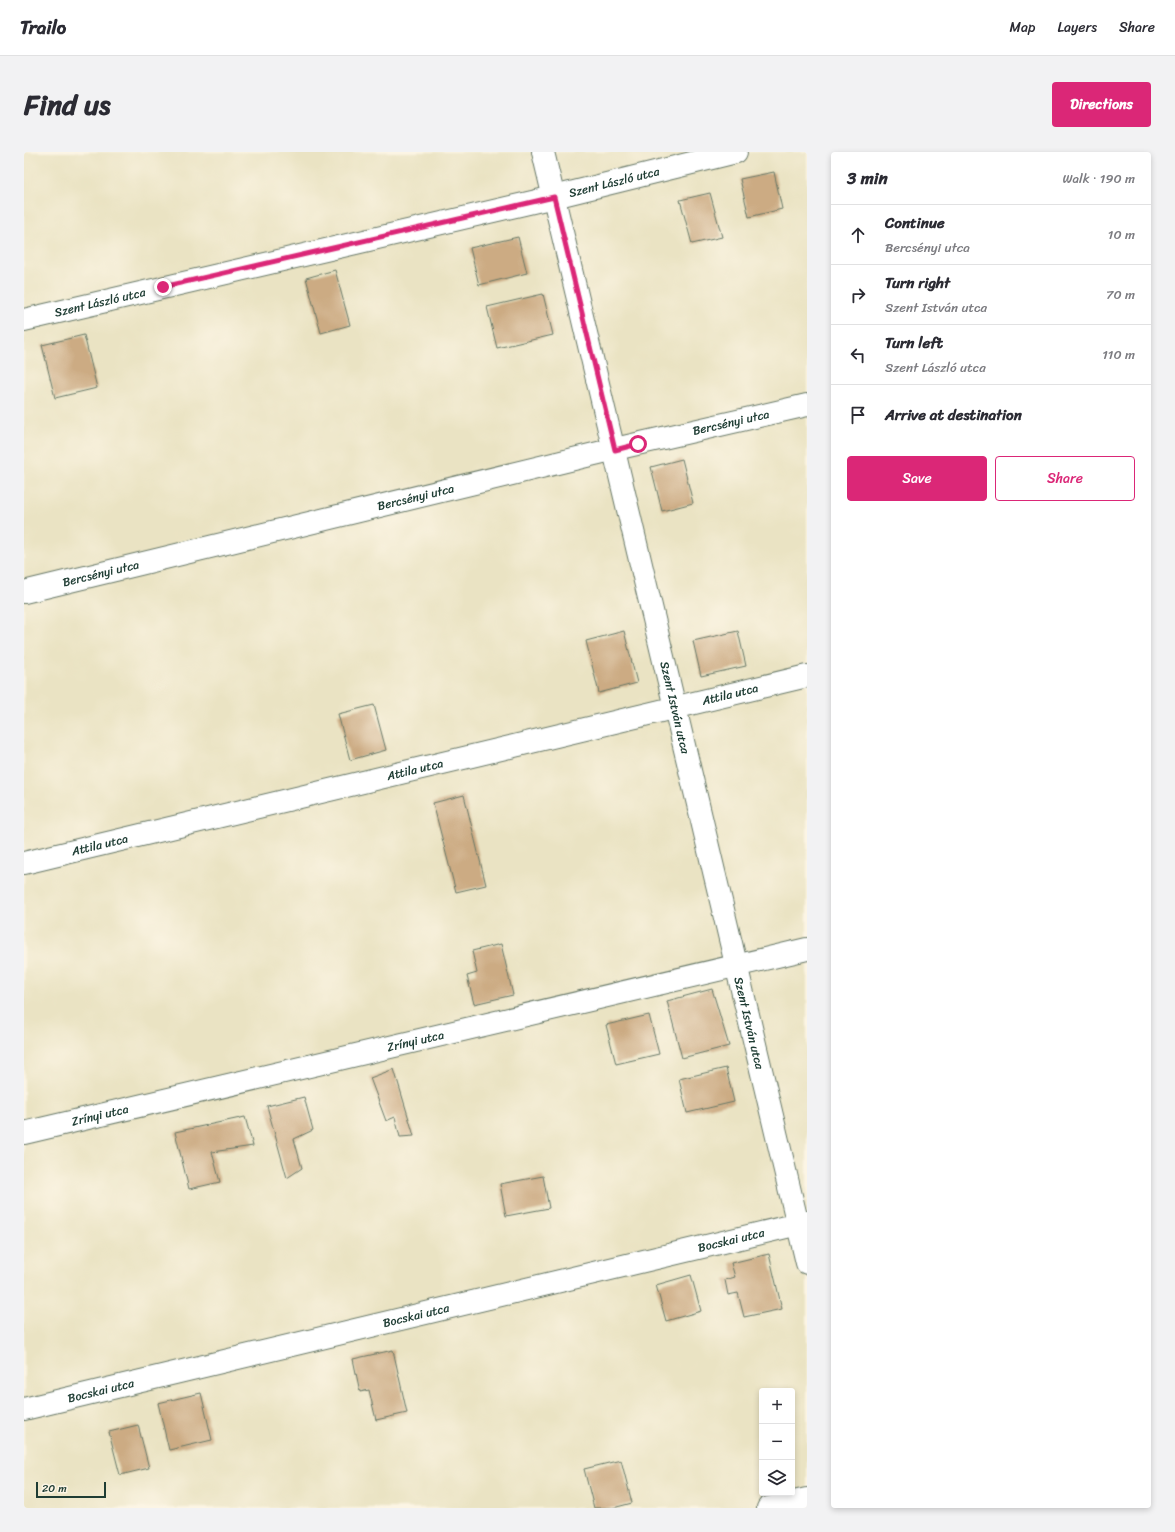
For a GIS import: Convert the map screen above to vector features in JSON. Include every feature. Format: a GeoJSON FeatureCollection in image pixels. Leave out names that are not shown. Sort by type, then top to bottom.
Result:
{"type":"FeatureCollection","features":[{"type":"Feature","properties":{"kind":"street","name":"Szent István utca"},"geometry":{"type":"LineString","coordinates":[[543,152],[615,450],[736,965],[802,1223],[807,1264]]}},
{"type":"Feature","properties":{"kind":"street","name":"Szent László utca"},"geometry":{"type":"LineString","coordinates":[[24,320],[554,197],[736,152]]}},
{"type":"Feature","properties":{"kind":"street","name":"Bercsényi utca"},"geometry":{"type":"LineString","coordinates":[[24,592],[807,405]]}},
{"type":"Feature","properties":{"kind":"street","name":"Attila utca"},"geometry":{"type":"LineString","coordinates":[[24,863],[807,676]]}},
{"type":"Feature","properties":{"kind":"street","name":"Zrínyi utca"},"geometry":{"type":"LineString","coordinates":[[24,1133],[807,949]]}},
{"type":"Feature","properties":{"kind":"street","name":"Bocskai utca"},"geometry":{"type":"LineString","coordinates":[[24,1409],[802,1223]]}},
{"type":"Feature","properties":{"kind":"street"},"geometry":{"type":"LineString","coordinates":[[768,1508],[807,1500]]}},
{"type":"Feature","properties":{"kind":"building"},"geometry":{"type":"Polygon","coordinates":[[[774,172],[782,209],[749,217],[740,179],[774,172]]]}},
{"type":"Feature","properties":{"kind":"building"},"geometry":{"type":"Polygon","coordinates":[[[710,193],[722,237],[692,244],[680,200],[710,193]]]}},
{"type":"Feature","properties":{"kind":"building"},"geometry":{"type":"Polygon","coordinates":[[[518,237],[527,273],[479,285],[470,248],[518,237]]]}},
{"type":"Feature","properties":{"kind":"building"},"geometry":{"type":"Polygon","coordinates":[[[335,270],[350,325],[321,333],[306,278],[335,270]]]}},
{"type":"Feature","properties":{"kind":"building"},"geometry":{"type":"Polygon","coordinates":[[[543,294],[553,335],[497,348],[487,307],[543,294]]]}},
{"type":"Feature","properties":{"kind":"building"},"geometry":{"type":"Polygon","coordinates":[[[84,335],[97,388],[55,398],[42,345],[84,335]]]}},
{"type":"Feature","properties":{"kind":"building"},"geometry":{"type":"Polygon","coordinates":[[[682,459],[693,503],[662,511],[651,467],[682,459]]]}},
{"type":"Feature","properties":{"kind":"building"},"geometry":{"type":"Polygon","coordinates":[[[624,631],[637,683],[599,693],[586,641],[624,631]]]}},
{"type":"Feature","properties":{"kind":"building"},"geometry":{"type":"Polygon","coordinates":[[[738,631],[746,666],[701,676],[693,641],[738,631]]]}},
{"type":"Feature","properties":{"kind":"building"},"geometry":{"type":"Polygon","coordinates":[[[374,705],[386,750],[350,760],[338,714],[374,705]]]}},
{"type":"Feature","properties":{"kind":"building"},"geometry":{"type":"Polygon","coordinates":[[[464,795],[486,885],[456,892],[433,803],[464,795]]]}},
{"type":"Feature","properties":{"kind":"building"},"geometry":{"type":"Polygon","coordinates":[[[501,944],[513,995],[474,1004],[467,976],[477,973],[472,951],[501,944]]]}},
{"type":"Feature","properties":{"kind":"building"},"geometry":{"type":"Polygon","coordinates":[[[712,989],[729,1046],[682,1058],[667,1001],[712,989]]]}},
{"type":"Feature","properties":{"kind":"building"},"geometry":{"type":"Polygon","coordinates":[[[649,1015],[659,1054],[616,1064],[606,1025],[649,1015]]]}},
{"type":"Feature","properties":{"kind":"building"},"geometry":{"type":"Polygon","coordinates":[[[726,1068],[734,1102],[687,1113],[679,1079],[726,1068]]]}},
{"type":"Feature","properties":{"kind":"building"},"geometry":{"type":"Polygon","coordinates":[[[394,1069],[414,1136],[400,1137],[395,1117],[386,1121],[370,1078],[394,1069]]]}},
{"type":"Feature","properties":{"kind":"building"},"geometry":{"type":"Polygon","coordinates":[[[304,1097],[313,1130],[294,1139],[302,1168],[287,1178],[267,1106],[304,1097]]]}},
{"type":"Feature","properties":{"kind":"building"},"geometry":{"type":"Polygon","coordinates":[[[245,1117],[253,1146],[212,1152],[220,1182],[189,1189],[175,1132],[245,1117]]]}},
{"type":"Feature","properties":{"kind":"building"},"geometry":{"type":"Polygon","coordinates":[[[543,1176],[549,1208],[506,1216],[500,1184],[543,1176]]]}},
{"type":"Feature","properties":{"kind":"building"},"geometry":{"type":"Polygon","coordinates":[[[769,1254],[782,1309],[744,1317],[738,1293],[728,1295],[725,1280],[735,1277],[731,1263],[769,1254]]]}},
{"type":"Feature","properties":{"kind":"building"},"geometry":{"type":"Polygon","coordinates":[[[691,1275],[701,1311],[666,1321],[656,1285],[691,1275]]]}},
{"type":"Feature","properties":{"kind":"building"},"geometry":{"type":"Polygon","coordinates":[[[393,1350],[407,1413],[376,1420],[369,1390],[360,1392],[353,1359],[393,1350]]]}},
{"type":"Feature","properties":{"kind":"building"},"geometry":{"type":"Polygon","coordinates":[[[201,1393],[212,1440],[169,1450],[158,1403],[201,1393]]]}},
{"type":"Feature","properties":{"kind":"building"},"geometry":{"type":"Polygon","coordinates":[[[138,1425],[149,1468],[120,1475],[109,1432],[138,1425]]]}},
{"type":"Feature","properties":{"kind":"building"},"geometry":{"type":"Polygon","coordinates":[[[621,1460],[632,1503],[613,1508],[594,1508],[584,1469],[621,1460]]]}},
{"type":"Feature","properties":{"kind":"route"},"geometry":{"type":"LineString","coordinates":[[163,287],[554,197],[615,450],[638,444]]}}]}
